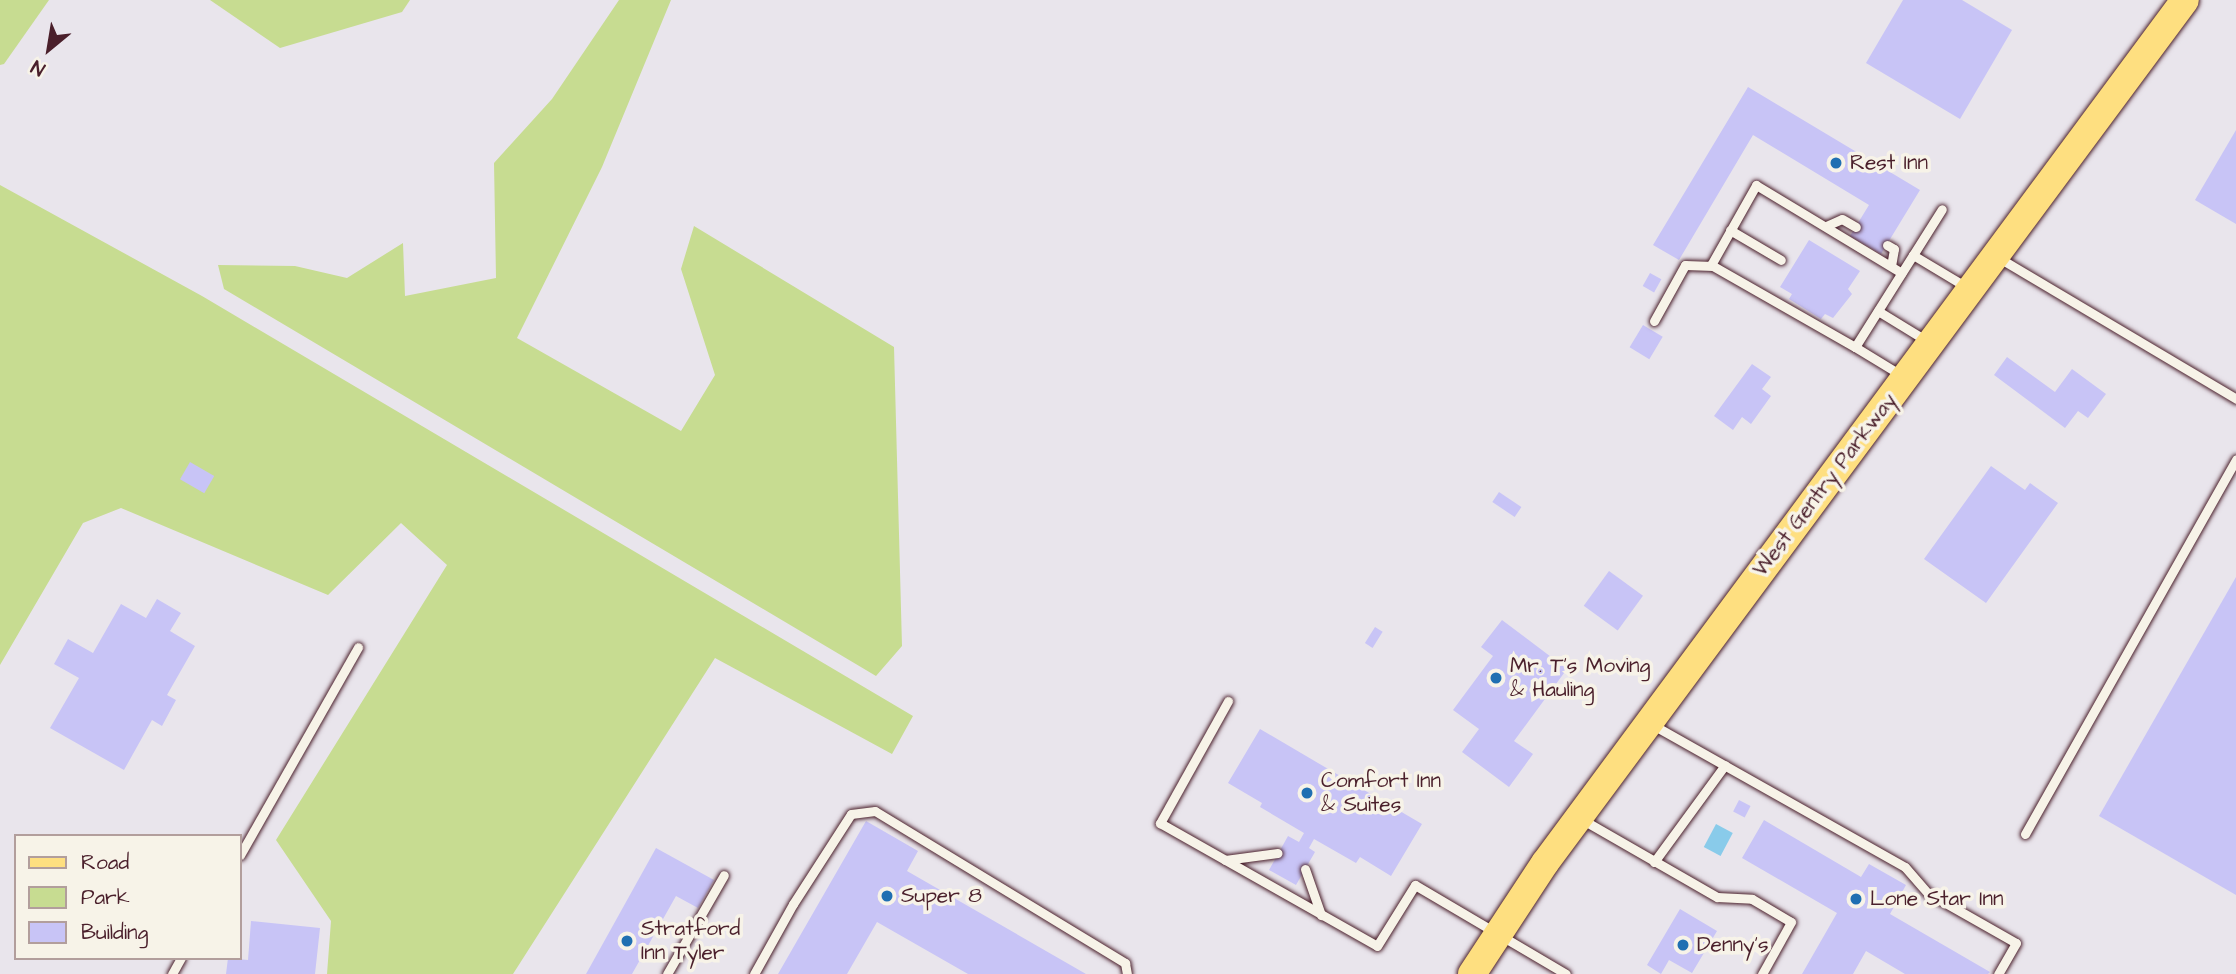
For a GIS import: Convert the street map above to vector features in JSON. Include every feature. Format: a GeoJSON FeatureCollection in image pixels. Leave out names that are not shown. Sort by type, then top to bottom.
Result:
{"type":"FeatureCollection","features":[{"type":"Feature","properties":{"kind":"main road","name":"West Gentry Parkway"},"geometry":{"type":"LineString","coordinates":[[1472,974],[1497,933],[1579,817],[2185,0]]}},
{"type":"Feature","properties":{"kind":"lane"},"geometry":{"type":"LineString","coordinates":[[1713,266],[1756,185],[1902,272]]}},
{"type":"Feature","properties":{"kind":"lane"},"geometry":{"type":"LineString","coordinates":[[1855,347],[1942,209]]}},
{"type":"Feature","properties":{"kind":"lane"},"geometry":{"type":"LineString","coordinates":[[1826,226],[1842,219],[1856,227]]}},
{"type":"Feature","properties":{"kind":"lane"},"geometry":{"type":"LineString","coordinates":[[1730,230],[1781,260]]}},
{"type":"Feature","properties":{"kind":"lane"},"geometry":{"type":"LineString","coordinates":[[1887,245],[1894,249],[1891,265]]}},
{"type":"Feature","properties":{"kind":"lane"},"geometry":{"type":"LineString","coordinates":[[1913,255],[1970,289]]}},
{"type":"Feature","properties":{"kind":"lane"},"geometry":{"type":"LineString","coordinates":[[1995,255],[2236,399]]}},
{"type":"Feature","properties":{"kind":"lane"},"geometry":{"type":"LineString","coordinates":[[1654,321],[1685,265],[1713,266],[1905,377]]}},
{"type":"Feature","properties":{"kind":"lane"},"geometry":{"type":"LineString","coordinates":[[1878,311],[1930,342]]}},
{"type":"Feature","properties":{"kind":"lane"},"geometry":{"type":"LineString","coordinates":[[2025,834],[2236,459]]}},
{"type":"Feature","properties":{"kind":"lane"},"geometry":{"type":"LineString","coordinates":[[242,851],[358,647]]}},
{"type":"Feature","properties":{"kind":"lane"},"geometry":{"type":"LineString","coordinates":[[1228,701],[1160,823],[1377,946],[1415,885],[1566,974]]}},
{"type":"Feature","properties":{"kind":"lane"},"geometry":{"type":"LineString","coordinates":[[1649,723],[1905,867],[1928,893],[2016,943],[1998,974]]}},
{"type":"Feature","properties":{"kind":"lane"},"geometry":{"type":"LineString","coordinates":[[1654,862],[1725,765]]}},
{"type":"Feature","properties":{"kind":"lane"},"geometry":{"type":"LineString","coordinates":[[754,974],[793,904],[851,814],[875,811],[1125,963],[1127,974]]}},
{"type":"Feature","properties":{"kind":"lane"},"geometry":{"type":"LineString","coordinates":[[1579,817],[1717,897],[1752,899],[1791,922],[1762,974]]}},
{"type":"Feature","properties":{"kind":"lane"},"geometry":{"type":"LineString","coordinates":[[1225,860],[1278,853]]}},
{"type":"Feature","properties":{"kind":"lane"},"geometry":{"type":"LineString","coordinates":[[1305,869],[1321,915]]}},
{"type":"Feature","properties":{"kind":"lane"},"geometry":{"type":"LineString","coordinates":[[667,974],[724,875]]}},
{"type":"Feature","properties":{"kind":"green space"},"geometry":{"type":"Polygon","coordinates":[[[0,0],[49,0],[4,64],[0,65],[0,0]]]}},
{"type":"Feature","properties":{"kind":"green space"},"geometry":{"type":"Polygon","coordinates":[[[210,0],[410,0],[402,12],[280,48],[210,0]]]}},
{"type":"Feature","properties":{"kind":"green space"},"geometry":{"type":"Polygon","coordinates":[[[619,0],[671,0],[602,167],[517,338],[681,431],[715,375],[681,269],[694,226],[894,347],[902,646],[876,676],[224,289],[218,265],[295,266],[347,278],[403,243],[405,296],[496,278],[494,163],[552,99],[619,0]]]}},
{"type":"Feature","properties":{"kind":"green space"},"geometry":{"type":"Polygon","coordinates":[[[0,185],[202,296],[913,716],[892,754],[715,658],[513,974],[327,974],[331,921],[276,840],[447,565],[401,523],[328,595],[121,508],[83,523],[0,665],[0,185]]]}},
{"type":"Feature","properties":{"kind":"water"},"geometry":{"type":"Polygon","coordinates":[[[1716,824],[1733,833],[1721,856],[1704,847],[1716,824]]]}},
{"type":"Feature","properties":{"kind":"building"},"geometry":{"type":"Polygon","coordinates":[[[1903,0],[1962,0],[2012,30],[1960,119],[1866,63],[1903,0]]]}},
{"type":"Feature","properties":{"kind":"building","name":"Rest Inn"},"geometry":{"type":"Polygon","coordinates":[[[1748,87],[1920,190],[1881,254],[1850,236],[1869,205],[1753,135],[1679,260],[1653,245],[1748,87]]]}},
{"type":"Feature","properties":{"kind":"building"},"geometry":{"type":"Polygon","coordinates":[[[2236,130],[2236,224],[2195,200],[2236,130]]]}},
{"type":"Feature","properties":{"kind":"building"},"geometry":{"type":"Polygon","coordinates":[[[1809,240],[1860,271],[1848,289],[1852,294],[1833,318],[1825,314],[1821,319],[1789,299],[1792,294],[1780,287],[1809,240]]]}},
{"type":"Feature","properties":{"kind":"building"},"geometry":{"type":"Polygon","coordinates":[[[1650,273],[1661,279],[1654,292],[1643,286],[1650,273]]]}},
{"type":"Feature","properties":{"kind":"building"},"geometry":{"type":"Polygon","coordinates":[[[1643,325],[1663,337],[1649,359],[1630,347],[1643,325]]]}},
{"type":"Feature","properties":{"kind":"building"},"geometry":{"type":"Polygon","coordinates":[[[2007,357],[2055,392],[2072,369],[2106,394],[2088,418],[2078,411],[2065,428],[1994,375],[2007,357]]]}},
{"type":"Feature","properties":{"kind":"building"},"geometry":{"type":"Polygon","coordinates":[[[1752,364],[1771,377],[1762,389],[1771,396],[1751,424],[1742,417],[1733,430],[1714,416],[1752,364]]]}},
{"type":"Feature","properties":{"kind":"building"},"geometry":{"type":"Polygon","coordinates":[[[190,462],[214,476],[204,493],[180,479],[190,462]]]}},
{"type":"Feature","properties":{"kind":"building"},"geometry":{"type":"Polygon","coordinates":[[[1991,466],[2025,490],[2030,483],[2058,503],[1986,603],[1924,559],[1991,466]]]}},
{"type":"Feature","properties":{"kind":"building"},"geometry":{"type":"Polygon","coordinates":[[[1499,492],[1521,507],[1515,517],[1492,502],[1499,492]]]}},
{"type":"Feature","properties":{"kind":"building"},"geometry":{"type":"Polygon","coordinates":[[[1609,571],[1643,596],[1618,630],[1584,606],[1609,571]]]}},
{"type":"Feature","properties":{"kind":"building"},"geometry":{"type":"Polygon","coordinates":[[[2236,577],[2236,895],[2099,816],[2236,577]]]}},
{"type":"Feature","properties":{"kind":"building"},"geometry":{"type":"Polygon","coordinates":[[[157,599],[181,613],[170,631],[195,646],[167,695],[176,700],[162,726],[152,720],[124,770],[50,728],[79,678],[54,664],[68,639],[93,653],[121,604],[146,618],[157,599]]]}},
{"type":"Feature","properties":{"kind":"building"},"geometry":{"type":"Polygon","coordinates":[[[1502,620],[1567,669],[1514,741],[1533,754],[1509,787],[1462,752],[1479,729],[1453,710],[1493,656],[1481,647],[1502,620]]]}},
{"type":"Feature","properties":{"kind":"building"},"geometry":{"type":"Polygon","coordinates":[[[1375,627],[1383,632],[1373,648],[1365,643],[1375,627]]]}},
{"type":"Feature","properties":{"kind":"building","name":"Comfort Inn & Suites"},"geometry":{"type":"Polygon","coordinates":[[[1260,729],[1422,824],[1391,876],[1360,857],[1356,863],[1314,839],[1309,848],[1315,852],[1296,885],[1269,870],[1288,836],[1299,842],[1304,833],[1260,807],[1262,803],[1228,783],[1260,729]]]}},
{"type":"Feature","properties":{"kind":"building"},"geometry":{"type":"Polygon","coordinates":[[[1739,800],[1751,806],[1745,817],[1733,812],[1739,800]]]}},
{"type":"Feature","properties":{"kind":"building","name":"Lone Star Inn"},"geometry":{"type":"Polygon","coordinates":[[[1764,820],[1861,877],[1869,864],[1906,885],[1890,914],[1990,972],[1905,974],[1866,951],[1853,974],[1802,974],[1837,913],[1742,858],[1764,820]]]}},
{"type":"Feature","properties":{"kind":"building","name":"Super 8"},"geometry":{"type":"Polygon","coordinates":[[[866,821],[918,851],[907,871],[1086,974],[968,974],[877,922],[847,974],[778,974],[866,821]]]}},
{"type":"Feature","properties":{"kind":"building","name":"Stratford Inn Tyler"},"geometry":{"type":"Polygon","coordinates":[[[656,848],[714,880],[698,908],[676,896],[632,974],[586,974],[656,848]]]}},
{"type":"Feature","properties":{"kind":"building","name":"Denny's"},"geometry":{"type":"Polygon","coordinates":[[[1680,909],[1717,931],[1692,973],[1669,960],[1661,974],[1647,965],[1680,909]]]}},
{"type":"Feature","properties":{"kind":"building"},"geometry":{"type":"Polygon","coordinates":[[[251,921],[320,928],[315,974],[226,974],[228,960],[248,960],[251,921]]]}},
{"type":"Feature","properties":{"kind":"place","name":"Rest Inn"},"geometry":{"type":"Point","coordinates":[1836,163]}},
{"type":"Feature","properties":{"kind":"place","name":"Mr. T's Moving & Hauling"},"geometry":{"type":"Point","coordinates":[1496,678]}},
{"type":"Feature","properties":{"kind":"place","name":"Comfort Inn & Suites"},"geometry":{"type":"Point","coordinates":[1307,793]}},
{"type":"Feature","properties":{"kind":"place","name":"Super 8"},"geometry":{"type":"Point","coordinates":[887,896]}},
{"type":"Feature","properties":{"kind":"place","name":"Lone Star Inn"},"geometry":{"type":"Point","coordinates":[1856,899]}},
{"type":"Feature","properties":{"kind":"place","name":"Stratford Inn Tyler"},"geometry":{"type":"Point","coordinates":[627,941]}},
{"type":"Feature","properties":{"kind":"place","name":"Denny's"},"geometry":{"type":"Point","coordinates":[1683,945]}}]}
